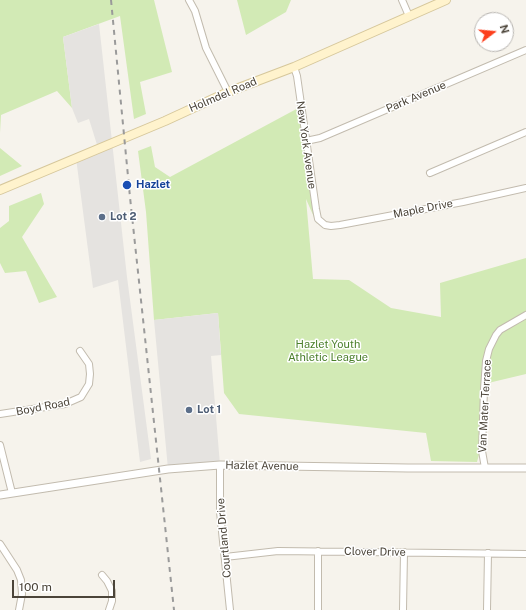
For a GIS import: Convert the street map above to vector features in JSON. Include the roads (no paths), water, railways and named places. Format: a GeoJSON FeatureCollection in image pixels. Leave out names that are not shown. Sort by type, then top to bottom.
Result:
{"type":"FeatureCollection","features":[{"type":"Feature","properties":{"kind":"main road","name":"Holmdel Road"},"geometry":{"type":"LineString","coordinates":[[0,190],[446,0]]}},
{"type":"Feature","properties":{"kind":"street"},"geometry":{"type":"LineString","coordinates":[[189,0],[195,11],[206,48],[228,92]]}},
{"type":"Feature","properties":{"kind":"street"},"geometry":{"type":"LineString","coordinates":[[402,0],[408,16]]}},
{"type":"Feature","properties":{"kind":"street","name":"Park Avenue"},"geometry":{"type":"LineString","coordinates":[[306,141],[320,138],[526,50]]}},
{"type":"Feature","properties":{"kind":"street","name":"New York Avenue"},"geometry":{"type":"LineString","coordinates":[[294,66],[297,76],[317,217],[321,222]]}},
{"type":"Feature","properties":{"kind":"street"},"geometry":{"type":"LineString","coordinates":[[430,174],[526,132]]}},
{"type":"Feature","properties":{"kind":"street","name":"Maple Drive"},"geometry":{"type":"LineString","coordinates":[[321,222],[331,226],[340,225],[464,202],[526,188]]}},
{"type":"Feature","properties":{"kind":"street","name":"Van Mater Terrace"},"geometry":{"type":"LineString","coordinates":[[485,468],[482,456],[482,444],[486,361],[489,349],[500,330],[526,315]]}},
{"type":"Feature","properties":{"kind":"street","name":"Boyd Road"},"geometry":{"type":"LineString","coordinates":[[0,414],[65,404],[81,397],[89,384],[90,374],[89,364],[80,350]]}},
{"type":"Feature","properties":{"kind":"street"},"geometry":{"type":"LineString","coordinates":[[0,445],[12,493]]}},
{"type":"Feature","properties":{"kind":"street","name":"Hazlet Avenue"},"geometry":{"type":"LineString","coordinates":[[0,495],[168,469],[220,465],[526,468]]}},
{"type":"Feature","properties":{"kind":"street","name":"Courtland Drive"},"geometry":{"type":"LineString","coordinates":[[220,465],[220,512],[230,610]]}},
{"type":"Feature","properties":{"kind":"street"},"geometry":{"type":"LineString","coordinates":[[0,544],[17,570],[21,580],[22,594],[19,610]]}},
{"type":"Feature","properties":{"kind":"street","name":"Clover Drive"},"geometry":{"type":"LineString","coordinates":[[225,557],[278,551],[526,554]]}},
{"type":"Feature","properties":{"kind":"street"},"geometry":{"type":"LineString","coordinates":[[318,551],[318,610]]}},
{"type":"Feature","properties":{"kind":"street"},"geometry":{"type":"LineString","coordinates":[[403,610],[404,552]]}},
{"type":"Feature","properties":{"kind":"street"},"geometry":{"type":"LineString","coordinates":[[488,553],[488,610]]}},
{"type":"Feature","properties":{"kind":"street"},"geometry":{"type":"LineString","coordinates":[[102,576],[107,581],[112,591],[112,601],[109,610]]}},
{"type":"Feature","properties":{"kind":"railway"},"geometry":{"type":"LineString","coordinates":[[111,0],[130,197],[174,610]]}},
{"type":"Feature","properties":{"kind":"place","name":"Hazlet"},"geometry":{"type":"Point","coordinates":[127,185]}},
{"type":"Feature","properties":{"kind":"place","name":"Lot 2"},"geometry":{"type":"Point","coordinates":[102,217]}},
{"type":"Feature","properties":{"kind":"place","name":"Lot 1"},"geometry":{"type":"Point","coordinates":[189,410]}},
{"type":"Feature","properties":{"kind":"park label","name":"Hazlet Youth Athletic League"},"geometry":{"type":"Point","coordinates":[328,351]}}]}
